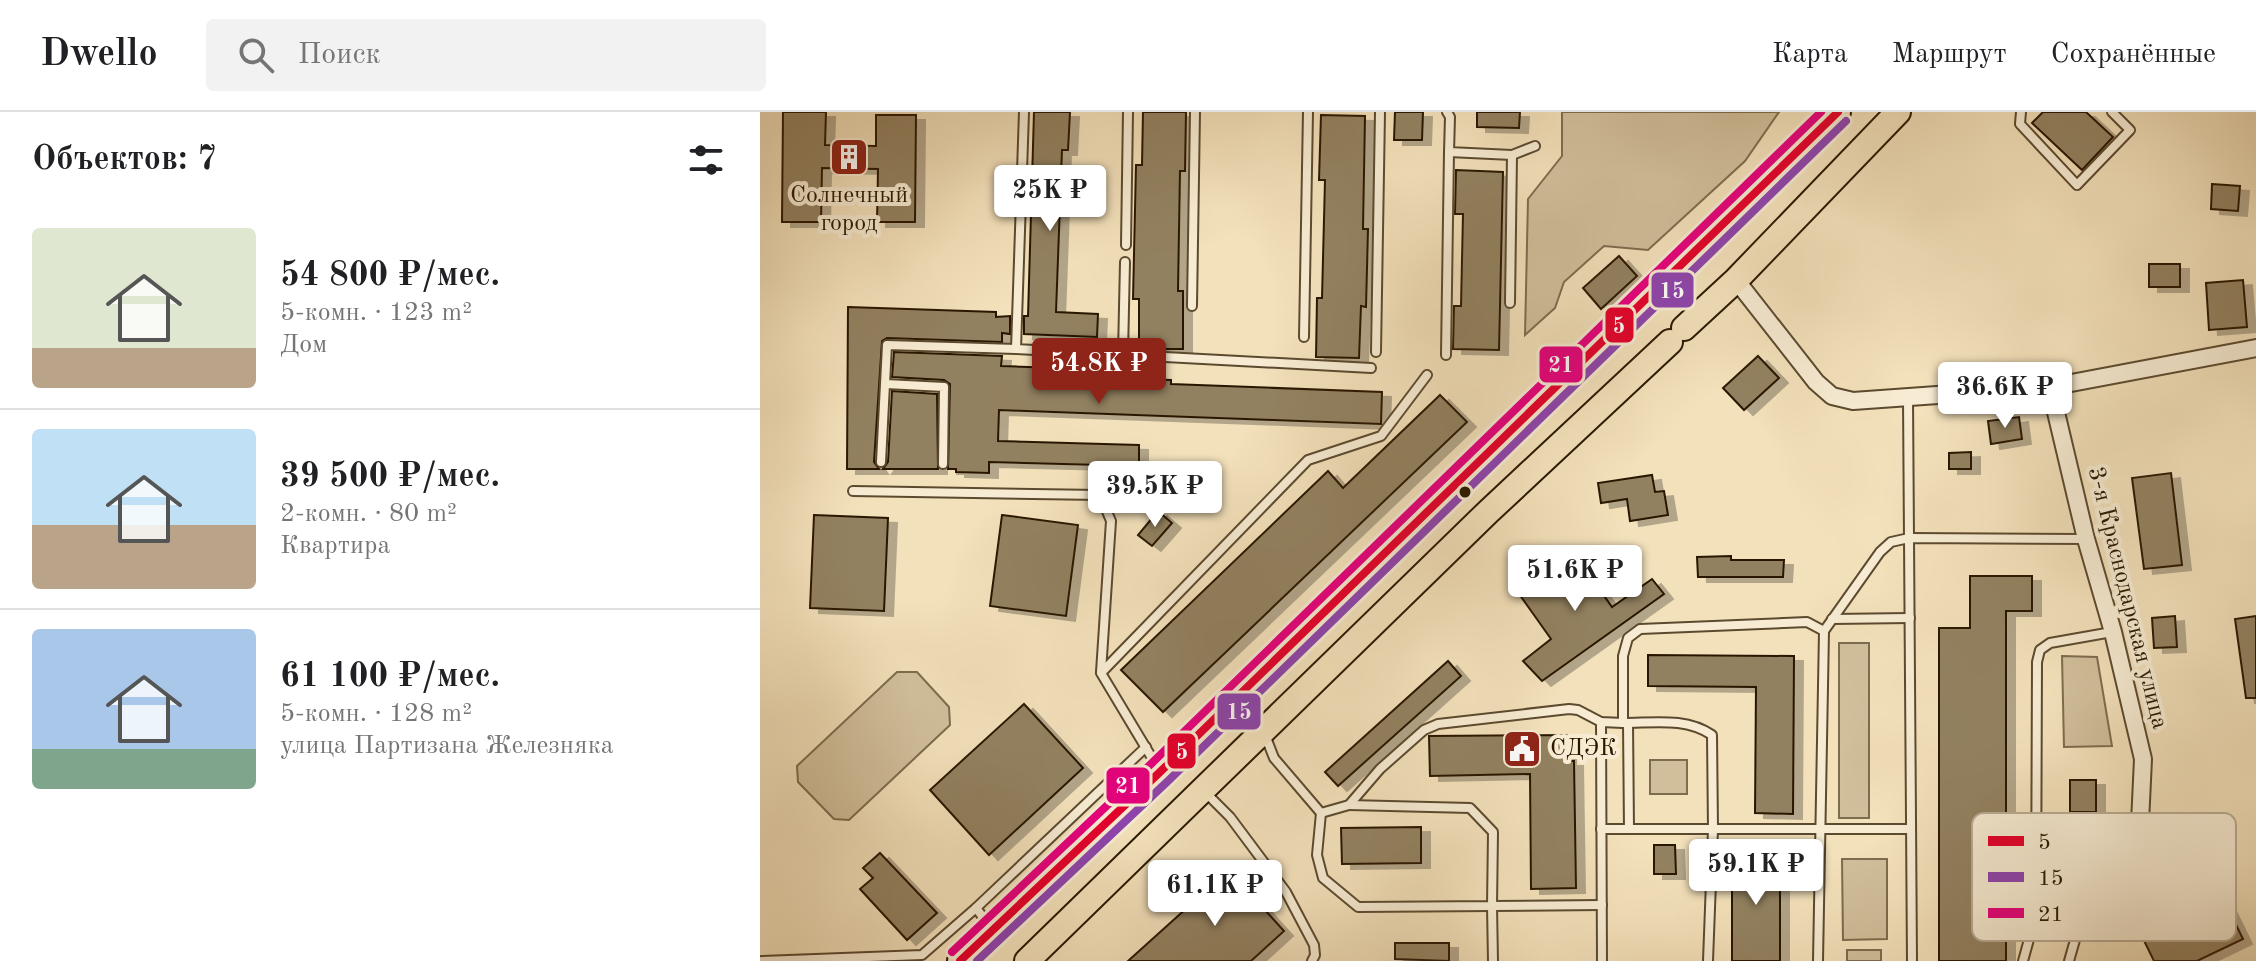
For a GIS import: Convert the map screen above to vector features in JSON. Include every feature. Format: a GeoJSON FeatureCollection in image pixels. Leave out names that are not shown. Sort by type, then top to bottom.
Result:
{"type":"FeatureCollection","features":[{"type":"Feature","properties":{"kind":"main road"},"geometry":{"type":"LineString","coordinates":[[960,961],[1160,772],[1838,112]]}},
{"type":"Feature","properties":{"kind":"main road"},"geometry":{"type":"LineString","coordinates":[[1041,952],[1202,789],[1477,523],[1736,280],[1898,112]]}},
{"type":"Feature","properties":{"kind":"street"},"geometry":{"type":"LineString","coordinates":[[1736,280],[1816,382],[1832,396],[1853,401],[2050,387],[2256,348]]}},
{"type":"Feature","properties":{"kind":"street","name":"3-я Краснодарская улица"},"geometry":{"type":"LineString","coordinates":[[2050,387],[2143,759],[2140,813]]}},
{"type":"Feature","properties":{"kind":"lane"},"geometry":{"type":"LineString","coordinates":[[1016,349],[1024,112]]}},
{"type":"Feature","properties":{"kind":"lane"},"geometry":{"type":"LineString","coordinates":[[1126,245],[1128,112]]}},
{"type":"Feature","properties":{"kind":"lane"},"geometry":{"type":"LineString","coordinates":[[1192,306],[1195,112]]}},
{"type":"Feature","properties":{"kind":"lane"},"geometry":{"type":"LineString","coordinates":[[1304,337],[1308,112]]}},
{"type":"Feature","properties":{"kind":"lane"},"geometry":{"type":"LineString","coordinates":[[1376,352],[1380,112]]}},
{"type":"Feature","properties":{"kind":"lane"},"geometry":{"type":"LineString","coordinates":[[1446,355],[1450,117],[1447,112]]}},
{"type":"Feature","properties":{"kind":"lane"},"geometry":{"type":"LineString","coordinates":[[2021,112],[2020,124],[2077,185],[2130,130],[2112,112]]}},
{"type":"Feature","properties":{"kind":"lane"},"geometry":{"type":"LineString","coordinates":[[1449,152],[1512,155],[1535,146]]}},
{"type":"Feature","properties":{"kind":"lane"},"geometry":{"type":"LineString","coordinates":[[1510,303],[1512,155]]}},
{"type":"Feature","properties":{"kind":"lane"},"geometry":{"type":"LineString","coordinates":[[1123,353],[1125,262]]}},
{"type":"Feature","properties":{"kind":"lane"},"geometry":{"type":"LineString","coordinates":[[881,462],[887,345],[1123,353],[1371,368]]}},
{"type":"Feature","properties":{"kind":"lane"},"geometry":{"type":"LineString","coordinates":[[1101,673],[1308,460],[1381,436],[1427,375]]}},
{"type":"Feature","properties":{"kind":"lane"},"geometry":{"type":"LineString","coordinates":[[886,384],[944,387],[943,464]]}},
{"type":"Feature","properties":{"kind":"lane"},"geometry":{"type":"LineString","coordinates":[[1908,397],[1912,961]]}},
{"type":"Feature","properties":{"kind":"lane"},"geometry":{"type":"LineString","coordinates":[[853,491],[1100,495],[1111,521],[1101,673],[1160,772]]}},
{"type":"Feature","properties":{"kind":"lane"},"geometry":{"type":"LineString","coordinates":[[1818,961],[1824,631],[1880,552],[1891,542],[1909,538],[2086,539]]}},
{"type":"Feature","properties":{"kind":"lane"},"geometry":{"type":"LineString","coordinates":[[1832,619],[1910,618]]}},
{"type":"Feature","properties":{"kind":"lane"},"geometry":{"type":"LineString","coordinates":[[1629,829],[1623,656],[1628,638],[1640,629],[1807,622],[1824,631]]}},
{"type":"Feature","properties":{"kind":"lane"},"geometry":{"type":"LineString","coordinates":[[2036,813],[2037,662],[2040,650],[2050,643],[2113,632]]}},
{"type":"Feature","properties":{"kind":"lane"},"geometry":{"type":"LineString","coordinates":[[1349,805],[1380,769],[1424,730],[1438,724],[1569,709],[1578,710],[1601,722],[1685,723],[1702,728],[1712,735],[1713,829],[1708,961]]}},
{"type":"Feature","properties":{"kind":"lane"},"geometry":{"type":"LineString","coordinates":[[1601,722],[1602,961]]}},
{"type":"Feature","properties":{"kind":"lane"},"geometry":{"type":"LineString","coordinates":[[1263,731],[1274,758],[1321,813],[1317,855],[1323,878],[1358,907],[1602,905]]}},
{"type":"Feature","properties":{"kind":"lane"},"geometry":{"type":"LineString","coordinates":[[762,961],[924,958],[1146,747]]}},
{"type":"Feature","properties":{"kind":"lane"},"geometry":{"type":"LineString","coordinates":[[1202,789],[1230,817],[1286,892],[1314,945],[1312,961]]}},
{"type":"Feature","properties":{"kind":"lane"},"geometry":{"type":"LineString","coordinates":[[1321,813],[1349,805],[1470,808],[1493,832],[1493,961]]}},
{"type":"Feature","properties":{"kind":"lane"},"geometry":{"type":"LineString","coordinates":[[1601,829],[1910,829]]}},
{"type":"Feature","properties":{"kind":"lane"},"geometry":{"type":"LineString","coordinates":[[976,908],[993,930]]}},
{"type":"Feature","properties":{"kind":"lane"},"geometry":{"type":"LineString","coordinates":[[2023,961],[2029,941]]}},
{"type":"Feature","properties":{"kind":"lane"},"geometry":{"type":"LineString","coordinates":[[2069,961],[2075,941]]}},
{"type":"Feature","properties":{"kind":"shaded area"},"geometry":{"type":"Polygon","coordinates":[[[1562,112],[1779,112],[1745,161],[1648,250],[1604,246],[1564,282],[1555,308],[1525,335],[1528,199],[1562,156],[1562,112]]]}},
{"type":"Feature","properties":{"kind":"shaded area"},"geometry":{"type":"Polygon","coordinates":[[[1839,643],[1869,643],[1869,818],[1839,818],[1839,643]]]}},
{"type":"Feature","properties":{"kind":"shaded area"},"geometry":{"type":"Polygon","coordinates":[[[2062,656],[2097,657],[2112,746],[2064,747],[2062,656]]]}},
{"type":"Feature","properties":{"kind":"shaded area"},"geometry":{"type":"Polygon","coordinates":[[[897,672],[917,672],[949,707],[950,725],[849,820],[834,819],[798,782],[797,766],[897,672]]]}},
{"type":"Feature","properties":{"kind":"shaded area"},"geometry":{"type":"Polygon","coordinates":[[[1650,760],[1687,760],[1687,794],[1650,794],[1650,760]]]}},
{"type":"Feature","properties":{"kind":"shaded area"},"geometry":{"type":"Polygon","coordinates":[[[1842,859],[1887,859],[1887,939],[1843,940],[1842,859]]]}},
{"type":"Feature","properties":{"kind":"shaded area"},"geometry":{"type":"Polygon","coordinates":[[[1847,950],[1881,950],[1881,961],[1847,961],[1847,950]]]}},
{"type":"Feature","properties":{"kind":"building","name":"Солнечный город"},"geometry":{"type":"Polygon","coordinates":[[[783,112],[826,112],[825,145],[876,146],[876,115],[916,115],[915,222],[877,222],[878,169],[822,168],[821,222],[782,222],[783,112]]]}},
{"type":"Feature","properties":{"kind":"building"},"geometry":{"type":"Polygon","coordinates":[[[1034,112],[1070,112],[1068,150],[1062,150],[1056,312],[1098,314],[1097,337],[1024,334],[1024,316],[1028,316],[1034,112]]]}},
{"type":"Feature","properties":{"kind":"building"},"geometry":{"type":"Polygon","coordinates":[[[1143,112],[1186,112],[1185,171],[1180,171],[1178,291],[1183,291],[1183,349],[1139,349],[1139,299],[1133,299],[1136,165],[1142,165],[1143,112]]]}},
{"type":"Feature","properties":{"kind":"building"},"geometry":{"type":"Polygon","coordinates":[[[1395,112],[1423,112],[1422,140],[1394,140],[1395,112]]]}},
{"type":"Feature","properties":{"kind":"building"},"geometry":{"type":"Polygon","coordinates":[[[1477,112],[1520,112],[1519,128],[1477,127],[1477,112]]]}},
{"type":"Feature","properties":{"kind":"building"},"geometry":{"type":"Polygon","coordinates":[[[2043,112],[2086,112],[2113,137],[2082,170],[2032,123],[2043,112]]]}},
{"type":"Feature","properties":{"kind":"building"},"geometry":{"type":"Polygon","coordinates":[[[1321,115],[1365,116],[1363,229],[1368,229],[1366,307],[1361,306],[1359,358],[1316,357],[1317,298],[1322,298],[1325,180],[1319,180],[1321,115]]]}},
{"type":"Feature","properties":{"kind":"building"},"geometry":{"type":"Polygon","coordinates":[[[1456,170],[1503,172],[1499,350],[1453,349],[1454,306],[1461,306],[1463,214],[1455,214],[1456,170]]]}},
{"type":"Feature","properties":{"kind":"building"},"geometry":{"type":"Polygon","coordinates":[[[2212,184],[2240,186],[2238,211],[2211,209],[2212,184]]]}},
{"type":"Feature","properties":{"kind":"building"},"geometry":{"type":"Polygon","coordinates":[[[1619,256],[1637,276],[1601,309],[1583,288],[1619,256]]]}},
{"type":"Feature","properties":{"kind":"building"},"geometry":{"type":"Polygon","coordinates":[[[2149,264],[2180,264],[2180,287],[2149,287],[2149,264]]]}},
{"type":"Feature","properties":{"kind":"building"},"geometry":{"type":"Polygon","coordinates":[[[2243,280],[2247,327],[2209,330],[2206,283],[2243,280]]]}},
{"type":"Feature","properties":{"kind":"building"},"geometry":{"type":"Polygon","coordinates":[[[848,307],[996,312],[996,317],[1010,316],[1010,334],[1002,333],[1002,342],[887,338],[882,341],[874,462],[879,469],[847,469],[848,307]]]}},
{"type":"Feature","properties":{"kind":"building"},"geometry":{"type":"Polygon","coordinates":[[[894,352],[1002,356],[1001,366],[1115,370],[1115,378],[1171,380],[1171,384],[1382,392],[1381,424],[999,410],[998,441],[1139,445],[1139,466],[989,462],[989,473],[956,472],[956,469],[948,469],[950,384],[944,380],[892,377],[894,352]]]}},
{"type":"Feature","properties":{"kind":"building"},"geometry":{"type":"Polygon","coordinates":[[[1758,356],[1779,378],[1744,410],[1723,388],[1758,356]]]}},
{"type":"Feature","properties":{"kind":"building"},"geometry":{"type":"Polygon","coordinates":[[[892,391],[937,394],[938,469],[883,469],[888,462],[892,391]]]}},
{"type":"Feature","properties":{"kind":"building"},"geometry":{"type":"Polygon","coordinates":[[[1440,395],[1467,422],[1163,712],[1121,670],[1328,471],[1343,488],[1440,395]]]}},
{"type":"Feature","properties":{"kind":"building"},"geometry":{"type":"Polygon","coordinates":[[[2019,417],[2022,439],[1991,444],[1988,421],[2019,417]]]}},
{"type":"Feature","properties":{"kind":"building"},"geometry":{"type":"Polygon","coordinates":[[[1971,452],[1971,469],[1949,469],[1949,453],[1971,452]]]}},
{"type":"Feature","properties":{"kind":"building"},"geometry":{"type":"Polygon","coordinates":[[[2171,473],[2182,565],[2144,569],[2132,478],[2171,473]]]}},
{"type":"Feature","properties":{"kind":"building"},"geometry":{"type":"Polygon","coordinates":[[[1652,475],[1655,492],[1664,491],[1668,515],[1630,521],[1627,499],[1601,503],[1598,483],[1652,475]]]}},
{"type":"Feature","properties":{"kind":"building"},"geometry":{"type":"Polygon","coordinates":[[[1158,511],[1172,523],[1152,546],[1138,535],[1158,511]]]}},
{"type":"Feature","properties":{"kind":"building"},"geometry":{"type":"Polygon","coordinates":[[[814,515],[888,518],[884,611],[810,608],[814,515]]]}},
{"type":"Feature","properties":{"kind":"building"},"geometry":{"type":"Polygon","coordinates":[[[1002,515],[1078,525],[1066,616],[990,606],[1002,515]]]}},
{"type":"Feature","properties":{"kind":"building"},"geometry":{"type":"Polygon","coordinates":[[[1573,551],[1612,607],[1652,579],[1664,594],[1542,681],[1523,661],[1551,639],[1517,591],[1573,551]]]}},
{"type":"Feature","properties":{"kind":"building"},"geometry":{"type":"Polygon","coordinates":[[[1731,556],[1731,560],[1784,560],[1783,577],[1698,577],[1697,557],[1731,556]]]}},
{"type":"Feature","properties":{"kind":"building"},"geometry":{"type":"Polygon","coordinates":[[[1970,576],[2032,576],[2032,611],[2006,611],[2006,813],[1972,813],[1972,941],[2006,941],[2006,961],[1939,961],[1939,628],[1970,628],[1970,576]]]}},
{"type":"Feature","properties":{"kind":"building"},"geometry":{"type":"Polygon","coordinates":[[[2175,616],[2177,647],[2154,648],[2152,618],[2175,616]]]}},
{"type":"Feature","properties":{"kind":"building"},"geometry":{"type":"Polygon","coordinates":[[[2256,616],[2256,698],[2246,698],[2235,619],[2256,616]]]}},
{"type":"Feature","properties":{"kind":"building"},"geometry":{"type":"Polygon","coordinates":[[[1648,655],[1794,656],[1793,814],[1755,813],[1756,687],[1648,686],[1648,655]]]}},
{"type":"Feature","properties":{"kind":"building"},"geometry":{"type":"Polygon","coordinates":[[[1448,661],[1461,676],[1338,786],[1325,772],[1448,661]]]}},
{"type":"Feature","properties":{"kind":"building"},"geometry":{"type":"Polygon","coordinates":[[[1024,704],[1083,768],[989,855],[930,790],[1024,704]]]}},
{"type":"Feature","properties":{"kind":"building"},"geometry":{"type":"Polygon","coordinates":[[[1567,735],[1567,761],[1574,761],[1576,888],[1531,889],[1530,774],[1430,776],[1429,736],[1567,735]]]}},
{"type":"Feature","properties":{"kind":"building"},"geometry":{"type":"Polygon","coordinates":[[[2070,780],[2096,780],[2096,812],[2070,812],[2070,780]]]}},
{"type":"Feature","properties":{"kind":"building"},"geometry":{"type":"Polygon","coordinates":[[[1421,827],[1421,863],[1342,864],[1341,828],[1421,827]]]}},
{"type":"Feature","properties":{"kind":"building"},"geometry":{"type":"Polygon","coordinates":[[[1654,845],[1675,845],[1676,874],[1654,874],[1654,845]]]}},
{"type":"Feature","properties":{"kind":"building"},"geometry":{"type":"Polygon","coordinates":[[[880,853],[937,913],[907,940],[860,889],[873,878],[863,868],[880,853]]]}},
{"type":"Feature","properties":{"kind":"building"},"geometry":{"type":"Polygon","coordinates":[[[1732,853],[1780,853],[1780,961],[1732,961],[1732,853]]]}},
{"type":"Feature","properties":{"kind":"building"},"geometry":{"type":"Polygon","coordinates":[[[1229,870],[1284,931],[1251,961],[1128,961],[1229,870]]]}},
{"type":"Feature","properties":{"kind":"building"},"geometry":{"type":"Polygon","coordinates":[[[2236,925],[2243,939],[2197,961],[2154,961],[2144,941],[2236,941],[2236,925]]]}},
{"type":"Feature","properties":{"kind":"building"},"geometry":{"type":"Polygon","coordinates":[[[1395,943],[1449,943],[1449,961],[1395,959],[1395,943]]]}},
{"type":"Feature","properties":{"kind":"transit line","name":"21"},"geometry":{"type":"LineString","coordinates":[[952,952],[1152,763],[1821,112]]}},
{"type":"Feature","properties":{"kind":"transit line","name":"5"},"geometry":{"type":"LineString","coordinates":[[960,961],[1160,772],[1838,112]]}},
{"type":"Feature","properties":{"kind":"transit line","name":"15"},"geometry":{"type":"LineString","coordinates":[[977,961],[1168,781],[1846,121]]}},
{"type":"Feature","properties":{"kind":"place","name":"Солнечный город"},"geometry":{"type":"Point","coordinates":[849,157]}},
{"type":"Feature","properties":{"kind":"place","name":"СДЭК"},"geometry":{"type":"Point","coordinates":[1522,749]}}]}
